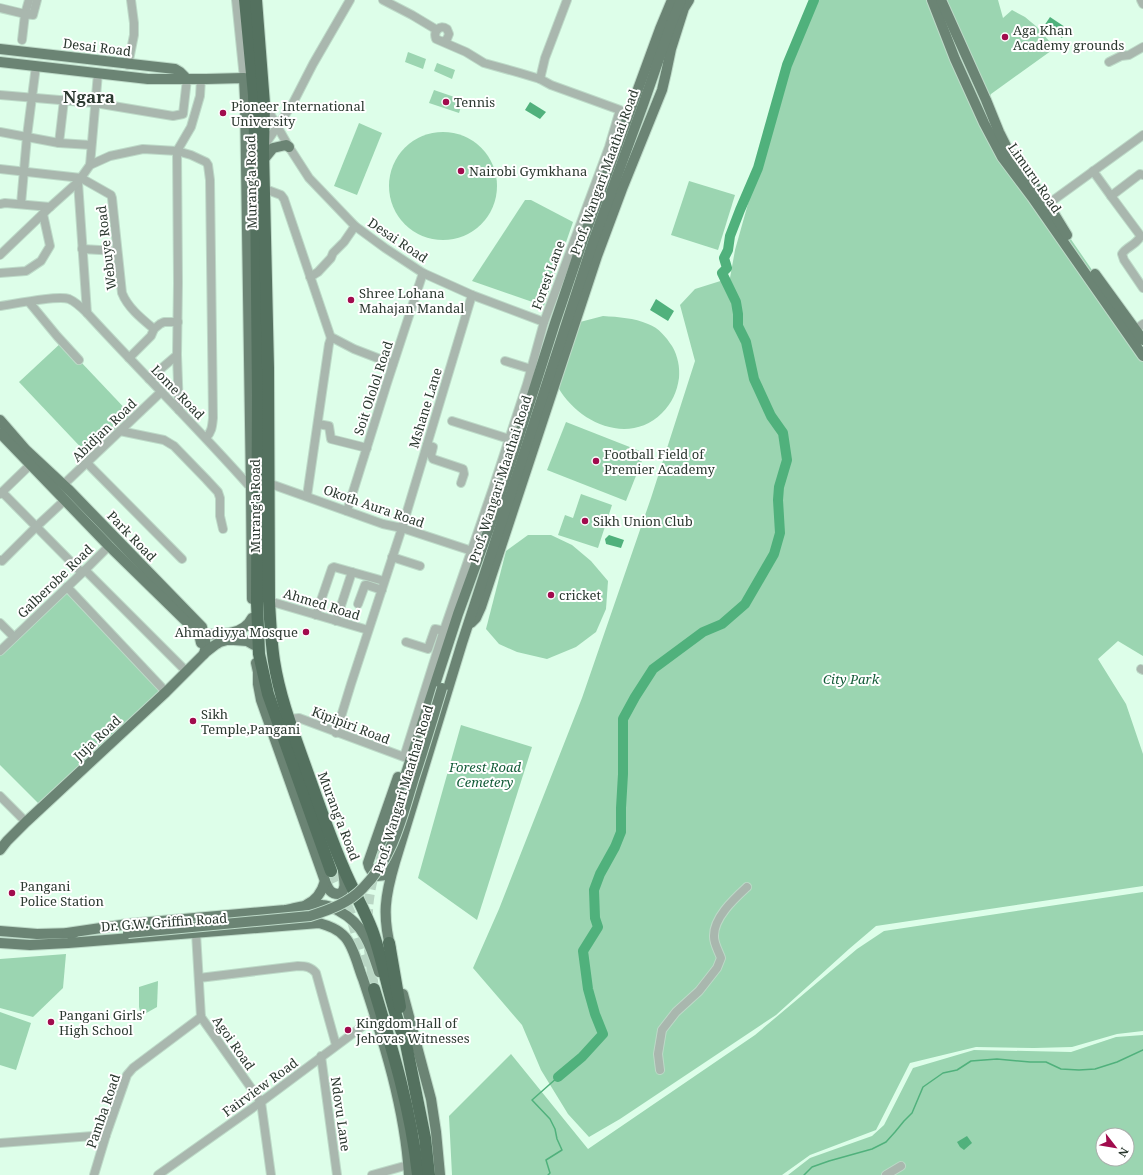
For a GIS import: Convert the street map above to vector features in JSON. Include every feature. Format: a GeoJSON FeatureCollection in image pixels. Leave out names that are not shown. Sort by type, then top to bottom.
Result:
{"type":"FeatureCollection","features":[{"type":"Feature","properties":{"kind":"highway","name":"Murang'a Road"},"geometry":{"type":"LineString","coordinates":[[245,0],[253,90],[256,182],[258,659],[268,694],[328,876]]}},
{"type":"Feature","properties":{"kind":"highway","name":"Murang'a Road"},"geometry":{"type":"LineString","coordinates":[[256,0],[264,104],[268,368],[269,601],[274,663],[289,719],[342,866],[372,931],[397,1020],[404,1037]]}},
{"type":"Feature","properties":{"kind":"highway","name":"Prof. Wangari Maathai Road"},"geometry":{"type":"LineString","coordinates":[[389,943],[395,975]]}},
{"type":"Feature","properties":{"kind":"highway","name":"Murang'a Road"},"geometry":{"type":"LineString","coordinates":[[395,975],[404,1037],[424,1131],[429,1175]]}},
{"type":"Feature","properties":{"kind":"highway"},"geometry":{"type":"LineString","coordinates":[[374,989],[394,1053],[407,1105],[418,1175]]}},
{"type":"Feature","properties":{"kind":"main road"},"geometry":{"type":"LineString","coordinates":[[660,29],[660,16],[664,0]]}},
{"type":"Feature","properties":{"kind":"main road","name":"Prof. Wangari Maathai Road"},"geometry":{"type":"LineString","coordinates":[[382,848],[456,621],[495,512],[582,242],[672,0]]}},
{"type":"Feature","properties":{"kind":"main road","name":"Prof. Wangari Maathai Road"},"geometry":{"type":"LineString","coordinates":[[389,943],[385,914],[389,883],[467,626],[593,242],[644,102],[667,48],[671,24],[681,0]]}},
{"type":"Feature","properties":{"kind":"main road"},"geometry":{"type":"LineString","coordinates":[[667,48],[684,8],[689,0]]}},
{"type":"Feature","properties":{"kind":"main road","name":"Limuru Road"},"geometry":{"type":"LineString","coordinates":[[932,0],[955,59],[984,123],[1002,157],[1136,329],[1143,356]]}},
{"type":"Feature","properties":{"kind":"main road","name":"Limuru Road"},"geometry":{"type":"LineString","coordinates":[[941,0],[1007,148],[1048,204],[1077,251],[1143,340]]}},
{"type":"Feature","properties":{"kind":"main road","name":"Desai Road"},"geometry":{"type":"LineString","coordinates":[[0,49],[128,65],[175,69],[187,79]]}},
{"type":"Feature","properties":{"kind":"main road","name":"Desai Road"},"geometry":{"type":"LineString","coordinates":[[0,62],[148,79],[244,78]]}},
{"type":"Feature","properties":{"kind":"main road","name":"Murang'a Road"},"geometry":{"type":"LineString","coordinates":[[244,78],[251,488],[251,585],[254,645],[258,659]]}},
{"type":"Feature","properties":{"kind":"main road"},"geometry":{"type":"LineString","coordinates":[[264,152],[286,145],[289,147]]}},
{"type":"Feature","properties":{"kind":"main road","name":"Park Road"},"geometry":{"type":"LineString","coordinates":[[0,420],[26,450],[64,485],[202,627],[202,634]]}},
{"type":"Feature","properties":{"kind":"main road","name":"Park Road"},"geometry":{"type":"LineString","coordinates":[[0,433],[109,546],[202,634]]}},
{"type":"Feature","properties":{"kind":"main road"},"geometry":{"type":"LineString","coordinates":[[442,688],[465,595]]}},
{"type":"Feature","properties":{"kind":"main road"},"geometry":{"type":"LineString","coordinates":[[202,634],[221,634],[235,631],[247,625],[252,618]]}},
{"type":"Feature","properties":{"kind":"main road"},"geometry":{"type":"LineString","coordinates":[[202,634],[206,644],[204,654]]}},
{"type":"Feature","properties":{"kind":"main road"},"geometry":{"type":"LineString","coordinates":[[195,663],[202,634]]}},
{"type":"Feature","properties":{"kind":"main road","name":"Juja Road"},"geometry":{"type":"LineString","coordinates":[[0,850],[26,822],[215,645],[227,640],[247,641],[254,645]]}},
{"type":"Feature","properties":{"kind":"main road"},"geometry":{"type":"LineString","coordinates":[[442,688],[462,643]]}},
{"type":"Feature","properties":{"kind":"main road","name":"Prof. Wangari Maathai Road"},"geometry":{"type":"LineString","coordinates":[[67,938],[310,916],[329,910],[352,897],[363,888],[380,868],[391,848],[405,809],[442,688]]}},
{"type":"Feature","properties":{"kind":"main road"},"geometry":{"type":"LineString","coordinates":[[395,862],[386,875],[383,876],[377,876],[372,872],[368,863],[404,757]]}},
{"type":"Feature","properties":{"kind":"main road"},"geometry":{"type":"LineString","coordinates":[[328,876],[330,892],[336,895],[342,892],[345,886],[342,866]]}},
{"type":"Feature","properties":{"kind":"main road"},"geometry":{"type":"LineString","coordinates":[[302,924],[308,917],[304,906],[319,895],[328,876]]}},
{"type":"Feature","properties":{"kind":"main road","name":"Murang'a Road"},"geometry":{"type":"LineString","coordinates":[[304,906],[323,905],[334,908],[346,914],[356,923],[365,935],[380,975],[389,992]]}},
{"type":"Feature","properties":{"kind":"main road","name":"Dr. G.W. Griffin Road"},"geometry":{"type":"LineString","coordinates":[[0,943],[30,945],[128,924],[285,910],[304,906]]}},
{"type":"Feature","properties":{"kind":"main road","name":"Dr. G.W. Griffin Road"},"geometry":{"type":"LineString","coordinates":[[0,931],[67,938],[196,933],[319,923],[330,926],[346,937],[356,960],[375,1017]]}},
{"type":"Feature","properties":{"kind":"main road"},"geometry":{"type":"LineString","coordinates":[[0,924],[4,928],[13,932]]}},
{"type":"Feature","properties":{"kind":"main road"},"geometry":{"type":"LineString","coordinates":[[389,943],[431,1099],[440,1175]]}},
{"type":"Feature","properties":{"kind":"main road"},"geometry":{"type":"LineString","coordinates":[[375,1017],[397,1096],[404,1134],[408,1170]]}},
{"type":"Feature","properties":{"kind":"street"},"geometry":{"type":"LineString","coordinates":[[128,65],[134,30],[131,0]]}},
{"type":"Feature","properties":{"kind":"street","name":"Murang'a Road"},"geometry":{"type":"LineString","coordinates":[[236,0],[244,78]]}},
{"type":"Feature","properties":{"kind":"street"},"geometry":{"type":"LineString","coordinates":[[264,152],[350,0]]}},
{"type":"Feature","properties":{"kind":"street"},"geometry":{"type":"LineString","coordinates":[[383,0],[437,30],[435,37],[438,40],[466,52],[484,63],[540,80],[545,58],[567,0]]}},
{"type":"Feature","properties":{"kind":"street"},"geometry":{"type":"LineString","coordinates":[[1141,0],[1143,4]]}},
{"type":"Feature","properties":{"kind":"street"},"geometry":{"type":"LineString","coordinates":[[22,40],[25,14],[32,3]]}},
{"type":"Feature","properties":{"kind":"street"},"geometry":{"type":"LineString","coordinates":[[0,8],[25,14]]}},
{"type":"Feature","properties":{"kind":"street"},"geometry":{"type":"LineString","coordinates":[[1109,62],[1121,56],[1129,55],[1143,47]]}},
{"type":"Feature","properties":{"kind":"street"},"geometry":{"type":"LineString","coordinates":[[21,204],[27,136],[36,66]]}},
{"type":"Feature","properties":{"kind":"street"},"geometry":{"type":"LineString","coordinates":[[90,165],[98,73]]}},
{"type":"Feature","properties":{"kind":"street"},"geometry":{"type":"LineString","coordinates":[[0,95],[95,103],[173,116],[182,114],[187,79]]}},
{"type":"Feature","properties":{"kind":"street"},"geometry":{"type":"LineString","coordinates":[[179,410],[177,355],[177,151],[191,127],[200,96],[201,79]]}},
{"type":"Feature","properties":{"kind":"street","name":"Forest Lane"},"geometry":{"type":"LineString","coordinates":[[452,612],[509,439],[544,322],[609,147],[620,110],[540,80]]}},
{"type":"Feature","properties":{"kind":"street"},"geometry":{"type":"LineString","coordinates":[[60,143],[64,100]]}},
{"type":"Feature","properties":{"kind":"street","name":"Desai Road"},"geometry":{"type":"LineString","coordinates":[[264,104],[309,178],[356,226],[385,248],[423,273],[472,295],[544,322]]}},
{"type":"Feature","properties":{"kind":"street"},"geometry":{"type":"LineString","coordinates":[[0,132],[60,143],[91,145]]}},
{"type":"Feature","properties":{"kind":"street"},"geometry":{"type":"LineString","coordinates":[[1048,204],[1143,135]]}},
{"type":"Feature","properties":{"kind":"street"},"geometry":{"type":"LineString","coordinates":[[0,255],[79,180],[90,165],[110,156],[143,149],[177,151],[191,155],[206,162],[208,165],[210,180],[213,423],[211,432],[206,438]]}},
{"type":"Feature","properties":{"kind":"street"},"geometry":{"type":"LineString","coordinates":[[0,169],[79,180]]}},
{"type":"Feature","properties":{"kind":"street"},"geometry":{"type":"LineString","coordinates":[[1093,171],[1140,235],[1138,242],[1122,254],[1124,260],[1143,288]]}},
{"type":"Feature","properties":{"kind":"street"},"geometry":{"type":"LineString","coordinates":[[1111,196],[1140,174],[1143,175]]}},
{"type":"Feature","properties":{"kind":"street"},"geometry":{"type":"LineString","coordinates":[[79,180],[87,313]]}},
{"type":"Feature","properties":{"kind":"street","name":"Webuye Road"},"geometry":{"type":"LineString","coordinates":[[79,180],[111,195],[122,293],[124,299],[145,322],[154,329]]}},
{"type":"Feature","properties":{"kind":"street"},"geometry":{"type":"LineString","coordinates":[[265,188],[281,195],[284,199],[331,338],[307,496]]}},
{"type":"Feature","properties":{"kind":"street"},"geometry":{"type":"LineString","coordinates":[[0,204],[5,203],[50,207]]}},
{"type":"Feature","properties":{"kind":"street"},"geometry":{"type":"LineString","coordinates":[[0,273],[26,271],[41,261],[50,246],[43,214]]}},
{"type":"Feature","properties":{"kind":"street"},"geometry":{"type":"LineString","coordinates":[[310,276],[318,272],[331,258],[356,226]]}},
{"type":"Feature","properties":{"kind":"street"},"geometry":{"type":"LineString","coordinates":[[82,249],[117,251]]}},
{"type":"Feature","properties":{"kind":"street","name":"Soit Ololol Road"},"geometry":{"type":"LineString","coordinates":[[347,511],[423,273]]}},
{"type":"Feature","properties":{"kind":"street"},"geometry":{"type":"LineString","coordinates":[[0,306],[64,298],[70,299],[86,292]]}},
{"type":"Feature","properties":{"kind":"street","name":"Mshane Lane"},"geometry":{"type":"LineString","coordinates":[[336,733],[402,528],[472,295]]}},
{"type":"Feature","properties":{"kind":"street","name":"Lome Road"},"geometry":{"type":"LineString","coordinates":[[70,299],[87,313],[206,438],[251,488]]}},
{"type":"Feature","properties":{"kind":"street"},"geometry":{"type":"LineString","coordinates":[[30,302],[57,336],[79,360]]}},
{"type":"Feature","properties":{"kind":"street"},"geometry":{"type":"LineString","coordinates":[[129,358],[151,336],[154,329],[160,324],[164,322],[178,322]]}},
{"type":"Feature","properties":{"kind":"street"},"geometry":{"type":"LineString","coordinates":[[331,338],[354,349],[393,364]]}},
{"type":"Feature","properties":{"kind":"street"},"geometry":{"type":"LineString","coordinates":[[149,379],[177,355]]}},
{"type":"Feature","properties":{"kind":"street"},"geometry":{"type":"LineString","coordinates":[[505,362],[531,369]]}},
{"type":"Feature","properties":{"kind":"street","name":"Abidjan Road"},"geometry":{"type":"LineString","coordinates":[[64,485],[161,392]]}},
{"type":"Feature","properties":{"kind":"street"},"geometry":{"type":"LineString","coordinates":[[452,421],[509,439]]}},
{"type":"Feature","properties":{"kind":"street"},"geometry":{"type":"LineString","coordinates":[[318,424],[329,426],[332,440],[367,448]]}},
{"type":"Feature","properties":{"kind":"street"},"geometry":{"type":"LineString","coordinates":[[120,431],[164,440],[174,446],[215,488],[220,498],[220,516],[223,529]]}},
{"type":"Feature","properties":{"kind":"street"},"geometry":{"type":"LineString","coordinates":[[427,445],[433,447],[431,455],[433,459],[463,469],[464,474],[461,483]]}},
{"type":"Feature","properties":{"kind":"street"},"geometry":{"type":"LineString","coordinates":[[87,463],[182,559]]}},
{"type":"Feature","properties":{"kind":"street"},"geometry":{"type":"LineString","coordinates":[[30,465],[1,493],[84,571],[187,672]]}},
{"type":"Feature","properties":{"kind":"street","name":"Okoth Aura Road"},"geometry":{"type":"LineString","coordinates":[[268,483],[383,524],[402,528],[472,552]]}},
{"type":"Feature","properties":{"kind":"street"},"geometry":{"type":"LineString","coordinates":[[0,560],[2,561],[65,500]]}},
{"type":"Feature","properties":{"kind":"street","name":"Galberobe Road"},"geometry":{"type":"LineString","coordinates":[[0,651],[109,546]]}},
{"type":"Feature","properties":{"kind":"street"},"geometry":{"type":"LineString","coordinates":[[392,557],[420,566]]}},
{"type":"Feature","properties":{"kind":"street"},"geometry":{"type":"LineString","coordinates":[[316,614],[332,568],[334,567],[384,581]]}},
{"type":"Feature","properties":{"kind":"street"},"geometry":{"type":"LineString","coordinates":[[336,621],[352,572]]}},
{"type":"Feature","properties":{"kind":"street"},"geometry":{"type":"LineString","coordinates":[[358,604],[365,585],[382,590]]}},
{"type":"Feature","properties":{"kind":"street"},"geometry":{"type":"LineString","coordinates":[[67,587],[166,692]]}},
{"type":"Feature","properties":{"kind":"street","name":"Ahmed Road"},"geometry":{"type":"LineString","coordinates":[[269,601],[368,630]]}},
{"type":"Feature","properties":{"kind":"street","name":"Prof. Wangari Maathai Road"},"geometry":{"type":"LineString","coordinates":[[404,757],[452,612]]}},
{"type":"Feature","properties":{"kind":"street"},"geometry":{"type":"LineString","coordinates":[[0,623],[14,637]]}},
{"type":"Feature","properties":{"kind":"street"},"geometry":{"type":"LineString","coordinates":[[428,649],[435,628],[445,631]]}},
{"type":"Feature","properties":{"kind":"street"},"geometry":{"type":"LineString","coordinates":[[406,642],[438,652]]}},
{"type":"Feature","properties":{"kind":"street","name":"Kipipiri Road"},"geometry":{"type":"LineString","coordinates":[[289,719],[299,718],[404,757]]}},
{"type":"Feature","properties":{"kind":"street"},"geometry":{"type":"LineString","coordinates":[[0,796],[26,822]]}},
{"type":"Feature","properties":{"kind":"street"},"geometry":{"type":"LineString","coordinates":[[660,1070],[658,1054],[662,1030],[676,1012],[699,991],[717,968],[721,958],[714,938],[717,923],[730,904],[747,887]]}},
{"type":"Feature","properties":{"kind":"street"},"geometry":{"type":"LineString","coordinates":[[196,933],[201,1017]]}},
{"type":"Feature","properties":{"kind":"street"},"geometry":{"type":"LineString","coordinates":[[199,978],[298,966],[312,968],[316,973],[336,1045]]}},
{"type":"Feature","properties":{"kind":"street","name":"Agoi Road"},"geometry":{"type":"LineString","coordinates":[[201,1017],[261,1102],[271,1175]]}},
{"type":"Feature","properties":{"kind":"street","name":"Pamba Road"},"geometry":{"type":"LineString","coordinates":[[94,1175],[127,1075],[132,1068],[201,1017]]}},
{"type":"Feature","properties":{"kind":"street","name":"Fairview Road"},"geometry":{"type":"LineString","coordinates":[[158,1175],[261,1102],[375,1017]]}},
{"type":"Feature","properties":{"kind":"street","name":"Ndovu Lane"},"geometry":{"type":"LineString","coordinates":[[321,1056],[337,1175]]}},
{"type":"Feature","properties":{"kind":"street"},"geometry":{"type":"LineString","coordinates":[[0,1143],[106,1135]]}},
{"type":"Feature","properties":{"kind":"street"},"geometry":{"type":"LineString","coordinates":[[886,1175],[901,1166]]}},
{"type":"Feature","properties":{"kind":"street"},"geometry":{"type":"LineString","coordinates":[[372,1175],[408,1170]]}},
{"type":"Feature","properties":{"kind":"green space","name":"City Park"},"geometry":{"type":"Polygon","coordinates":[[[817,0],[931,0],[1000,133],[1143,344],[1143,656],[1118,641],[1098,659],[1126,704],[1143,754],[1143,886],[876,926],[776,1015],[620,1119],[589,1137],[568,1114],[541,1070],[522,1025],[473,968],[499,909],[582,698],[651,498],[695,361],[680,305],[695,289],[730,278],[735,250],[787,65],[817,0]]]}},
{"type":"Feature","properties":{"kind":"green space","name":"Aga Khan Academy grounds"},"geometry":{"type":"Polygon","coordinates":[[[946,0],[998,0],[1003,18],[1012,10],[1025,17],[1037,27],[1055,48],[990,96],[946,0]]]}},
{"type":"Feature","properties":{"kind":"green space"},"geometry":{"type":"Polygon","coordinates":[[[408,52],[426,59],[423,69],[405,62],[408,52]]]}},
{"type":"Feature","properties":{"kind":"green space"},"geometry":{"type":"Polygon","coordinates":[[[437,63],[455,70],[452,79],[434,71],[437,63]]]}},
{"type":"Feature","properties":{"kind":"green space","name":"Tennis"},"geometry":{"type":"Polygon","coordinates":[[[434,90],[463,100],[459,113],[429,103],[434,90]]]}},
{"type":"Feature","properties":{"kind":"green space"},"geometry":{"type":"Polygon","coordinates":[[[359,123],[382,133],[357,195],[334,186],[359,123]]]}},
{"type":"Feature","properties":{"kind":"green space"},"geometry":{"type":"Polygon","coordinates":[[[443,132],[464,136],[481,148],[493,165],[497,186],[493,207],[481,224],[464,236],[443,240],[422,236],[405,224],[393,207],[389,186],[393,165],[405,148],[422,136],[443,132]]]}},
{"type":"Feature","properties":{"kind":"green space"},"geometry":{"type":"Polygon","coordinates":[[[689,181],[735,195],[718,250],[671,235],[689,181]]]}},
{"type":"Feature","properties":{"kind":"green space"},"geometry":{"type":"Polygon","coordinates":[[[525,200],[531,200],[573,222],[544,306],[472,281],[525,200]]]}},
{"type":"Feature","properties":{"kind":"green space"},"geometry":{"type":"Polygon","coordinates":[[[603,316],[632,319],[652,326],[659,330],[667,339],[677,358],[679,378],[677,388],[671,401],[662,413],[649,423],[635,428],[620,429],[605,426],[591,420],[578,411],[567,400],[558,387],[580,322],[603,316]]]}},
{"type":"Feature","properties":{"kind":"green space"},"geometry":{"type":"Polygon","coordinates":[[[62,342],[132,416],[89,456],[19,382],[62,342]]]}},
{"type":"Feature","properties":{"kind":"green space","name":"Football Field of Premier Academy"},"geometry":{"type":"Polygon","coordinates":[[[566,422],[645,453],[626,501],[547,470],[566,422]]]}},
{"type":"Feature","properties":{"kind":"green space","name":"Sikh Union Club"},"geometry":{"type":"Polygon","coordinates":[[[581,494],[612,505],[598,548],[558,535],[565,515],[573,518],[581,494]]]}},
{"type":"Feature","properties":{"kind":"green space","name":"cricket"},"geometry":{"type":"Polygon","coordinates":[[[528,535],[551,535],[572,545],[591,561],[608,581],[606,609],[596,632],[576,647],[547,659],[517,652],[499,644],[486,629],[506,551],[528,535]]]}},
{"type":"Feature","properties":{"kind":"green space"},"geometry":{"type":"Polygon","coordinates":[[[67,587],[166,692],[42,807],[0,765],[0,651],[67,587]]]}},
{"type":"Feature","properties":{"kind":"green space","name":"Forest Road Cemetery"},"geometry":{"type":"Polygon","coordinates":[[[461,725],[532,747],[477,920],[418,878],[461,725]]]}},
{"type":"Feature","properties":{"kind":"green space"},"geometry":{"type":"Polygon","coordinates":[[[1143,892],[1143,1031],[1117,1034],[1072,1047],[976,1047],[910,1063],[876,1130],[810,1155],[782,1175],[452,1175],[449,1116],[511,1054],[588,1149],[755,1035],[857,949],[884,931],[1143,892]]]}},
{"type":"Feature","properties":{"kind":"green space"},"geometry":{"type":"Polygon","coordinates":[[[66,954],[63,988],[33,1017],[0,1008],[0,959],[66,954]]]}},
{"type":"Feature","properties":{"kind":"green space"},"geometry":{"type":"Polygon","coordinates":[[[158,981],[157,1007],[141,1016],[139,1007],[139,987],[158,981]]]}},
{"type":"Feature","properties":{"kind":"green space"},"geometry":{"type":"Polygon","coordinates":[[[0,1012],[31,1023],[16,1070],[0,1065],[0,1012]]]}},
{"type":"Feature","properties":{"kind":"green space"},"geometry":{"type":"Polygon","coordinates":[[[1143,1035],[1143,1175],[788,1175],[810,1158],[872,1136],[884,1125],[913,1068],[974,1050],[1071,1052],[1116,1037],[1143,1035]]]}},
{"type":"Feature","properties":{"kind":"shaded area"},"geometry":{"type":"Polygon","coordinates":[[[1050,17],[1068,29],[1062,38],[1044,26],[1050,17]]]}},
{"type":"Feature","properties":{"kind":"shaded area"},"geometry":{"type":"Polygon","coordinates":[[[530,102],[546,112],[540,119],[525,110],[530,102]]]}},
{"type":"Feature","properties":{"kind":"shaded area"},"geometry":{"type":"Polygon","coordinates":[[[656,299],[674,311],[668,321],[650,310],[656,299]]]}},
{"type":"Feature","properties":{"kind":"shaded area"},"geometry":{"type":"Polygon","coordinates":[[[609,535],[624,540],[621,548],[606,544],[605,539],[609,535]]]}},
{"type":"Feature","properties":{"kind":"shaded area"},"geometry":{"type":"Polygon","coordinates":[[[967,1136],[972,1143],[964,1150],[957,1142],[967,1136]]]}},
{"type":"Feature","properties":{"kind":"waterway"},"geometry":{"type":"LineString","coordinates":[[558,1077],[582,1057],[603,1034],[595,1014],[588,989],[583,951],[598,927],[595,918],[594,890],[600,874],[615,847],[621,832],[623,719],[653,669],[703,632],[722,624],[745,604],[774,554],[780,533],[778,500],[779,487],[787,460],[783,433],[771,416],[754,379],[746,342],[738,326],[736,302],[722,273],[727,268],[724,258],[728,250],[730,236],[758,168],[787,65],[814,0]]}},
{"type":"Feature","properties":{"kind":"waterway"},"geometry":{"type":"LineString","coordinates":[[804,1175],[812,1167],[872,1149],[886,1142],[912,1113],[923,1087],[943,1073],[957,1070],[971,1061],[997,1059],[1046,1062],[1061,1069],[1095,1069],[1117,1062],[1143,1050]]}},
{"type":"Feature","properties":{"kind":"waterway"},"geometry":{"type":"LineString","coordinates":[[548,1175],[550,1173],[546,1160],[562,1150],[550,1119],[532,1100],[558,1077]]}},
{"type":"Feature","properties":{"kind":"tunnel"},"geometry":{"type":"LineString","coordinates":[[368,919],[370,892],[382,847]]}},
{"type":"Feature","properties":{"kind":"tunnel"},"geometry":{"type":"LineString","coordinates":[[331,871],[353,921],[374,989]]}},
{"type":"Feature","properties":{"kind":"tunnel"},"geometry":{"type":"LineString","coordinates":[[369,949],[374,989]]}},
{"type":"Feature","properties":{"kind":"place","name":"Aga Khan Academy grounds"},"geometry":{"type":"Point","coordinates":[1005,37]}},
{"type":"Feature","properties":{"kind":"place","name":"Tennis"},"geometry":{"type":"Point","coordinates":[446,102]}},
{"type":"Feature","properties":{"kind":"place","name":"Pioneer International University"},"geometry":{"type":"Point","coordinates":[223,113]}},
{"type":"Feature","properties":{"kind":"place","name":"Nairobi Gymkhana"},"geometry":{"type":"Point","coordinates":[461,171]}},
{"type":"Feature","properties":{"kind":"place","name":"Shree Lohana Mahajan Mandal"},"geometry":{"type":"Point","coordinates":[351,300]}},
{"type":"Feature","properties":{"kind":"place","name":"Football Field of Premier Academy"},"geometry":{"type":"Point","coordinates":[596,461]}},
{"type":"Feature","properties":{"kind":"place","name":"Sikh Union Club"},"geometry":{"type":"Point","coordinates":[585,521]}},
{"type":"Feature","properties":{"kind":"place","name":"cricket"},"geometry":{"type":"Point","coordinates":[551,595]}},
{"type":"Feature","properties":{"kind":"place","name":"Ahmadiyya Mosque"},"geometry":{"type":"Point","coordinates":[306,632]}},
{"type":"Feature","properties":{"kind":"place","name":"Sikh Temple,Pangani"},"geometry":{"type":"Point","coordinates":[193,721]}},
{"type":"Feature","properties":{"kind":"place","name":"Pangani Police Station"},"geometry":{"type":"Point","coordinates":[12,893]}},
{"type":"Feature","properties":{"kind":"place","name":"Pangani Girls' High School"},"geometry":{"type":"Point","coordinates":[51,1022]}},
{"type":"Feature","properties":{"kind":"place","name":"Kingdom Hall of Jehovas Witnesses"},"geometry":{"type":"Point","coordinates":[348,1030]}},
{"type":"Feature","properties":{"kind":"district","name":"Ngara"},"geometry":{"type":"Point","coordinates":[89,97]}}]}
